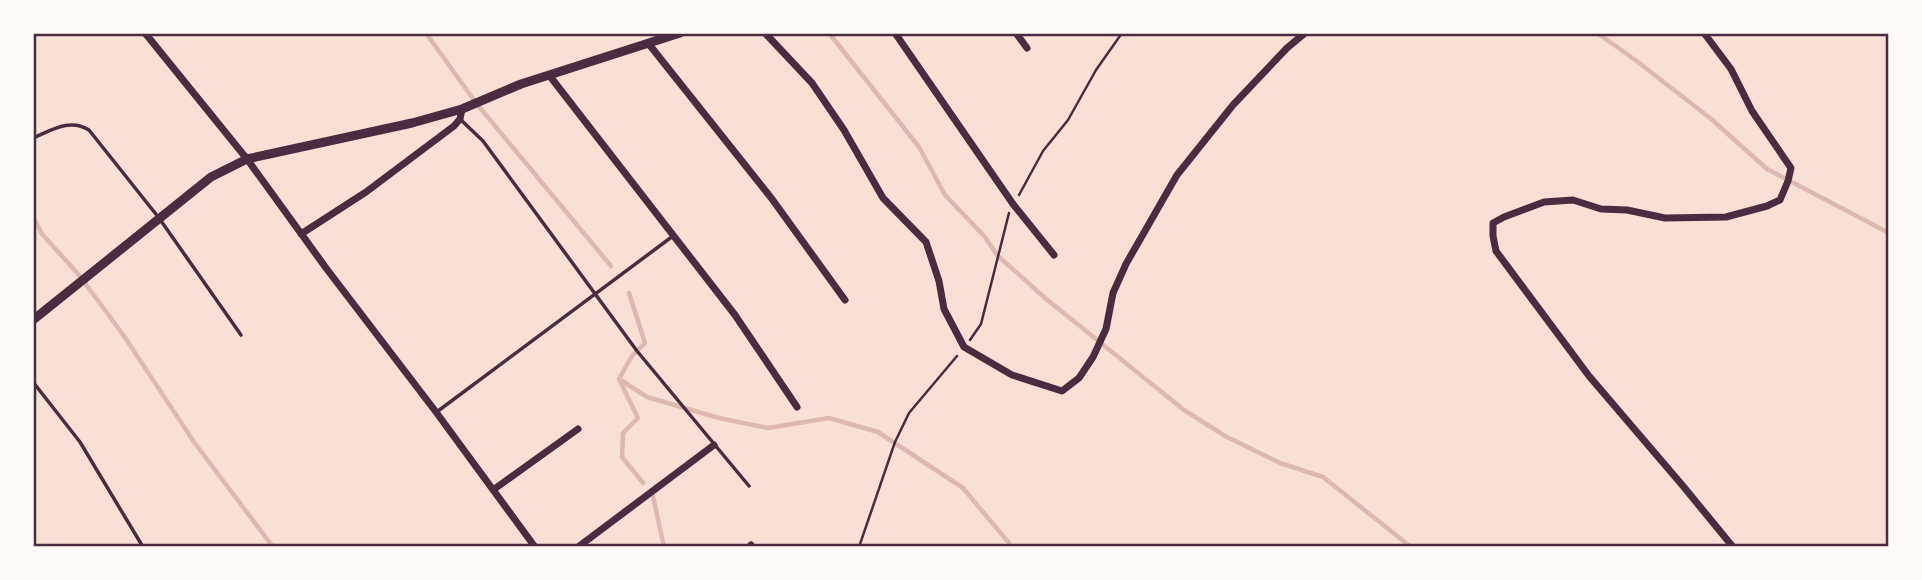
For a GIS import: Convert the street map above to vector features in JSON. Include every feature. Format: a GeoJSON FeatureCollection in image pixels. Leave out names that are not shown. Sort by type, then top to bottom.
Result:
{"type":"FeatureCollection","features":[{"type":"Feature","properties":{"kind":"street"},"geometry":{"type":"LineString","coordinates":[[145,33],[247,159],[535,547]]}},
{"type":"Feature","properties":{"kind":"street"},"geometry":{"type":"LineString","coordinates":[[33,320],[211,177],[247,159],[412,123],[462,109],[521,84],[680,33]]}},
{"type":"Feature","properties":{"kind":"street"},"geometry":{"type":"LineString","coordinates":[[765,33],[812,83],[844,130],[883,198],[926,242],[939,281],[944,309],[964,347],[1012,375],[1062,391],[1079,378],[1093,357],[1106,329],[1113,293],[1126,264],[1177,176],[1233,105],[1287,48],[1305,33]]}},
{"type":"Feature","properties":{"kind":"street"},"geometry":{"type":"LineString","coordinates":[[895,33],[1013,204],[1054,255]]}},
{"type":"Feature","properties":{"kind":"street"},"geometry":{"type":"LineString","coordinates":[[1016,33],[1027,48]]}},
{"type":"Feature","properties":{"kind":"street"},"geometry":{"type":"LineString","coordinates":[[1704,33],[1731,69],[1752,111],[1791,168],[1780,200],[1726,217],[1665,218],[1627,210],[1601,209],[1573,200],[1544,202],[1493,223],[1493,236],[1496,251],[1589,376],[1732,547]]}},
{"type":"Feature","properties":{"kind":"street"},"geometry":{"type":"LineString","coordinates":[[648,43],[772,199],[845,300]]}},
{"type":"Feature","properties":{"kind":"street"},"geometry":{"type":"LineString","coordinates":[[549,75],[735,315],[797,407]]}},
{"type":"Feature","properties":{"kind":"street"},"geometry":{"type":"LineString","coordinates":[[301,234],[366,192],[454,126],[460,119],[462,109]]}},
{"type":"Feature","properties":{"kind":"street"},"geometry":{"type":"LineString","coordinates":[[493,490],[578,429]]}},
{"type":"Feature","properties":{"kind":"street"},"geometry":{"type":"LineString","coordinates":[[578,547],[714,445]]}},
{"type":"Feature","properties":{"kind":"lane"},"geometry":{"type":"LineString","coordinates":[[460,119],[483,141],[637,351],[750,486]]}},
{"type":"Feature","properties":{"kind":"lane"},"geometry":{"type":"LineString","coordinates":[[33,138],[72,124],[84,127],[93,134],[159,218],[242,335]]}},
{"type":"Feature","properties":{"kind":"lane"},"geometry":{"type":"LineString","coordinates":[[436,412],[674,236]]}},
{"type":"Feature","properties":{"kind":"lane"},"geometry":{"type":"LineString","coordinates":[[33,382],[80,442],[143,547]]}},
{"type":"Feature","properties":{"kind":"path"},"geometry":{"type":"LineString","coordinates":[[859,547],[894,442],[909,414],[981,324],[1009,211],[1043,150],[1068,120],[1096,70],[1122,33]]}},
{"type":"Feature","properties":{"kind":"waterway"},"geometry":{"type":"LineString","coordinates":[[426,33],[476,103],[611,266]]}},
{"type":"Feature","properties":{"kind":"waterway"},"geometry":{"type":"LineString","coordinates":[[829,33],[919,147],[945,195],[985,237],[997,255],[1045,298],[1184,410],[1225,436],[1280,463],[1323,477],[1411,547]]}},
{"type":"Feature","properties":{"kind":"waterway"},"geometry":{"type":"LineString","coordinates":[[1597,33],[1710,118],[1767,169],[1889,233]]}},
{"type":"Feature","properties":{"kind":"waterway"},"geometry":{"type":"LineString","coordinates":[[33,217],[42,234],[79,275],[124,336],[194,442],[273,547]]}},
{"type":"Feature","properties":{"kind":"waterway"},"geometry":{"type":"LineString","coordinates":[[629,293],[645,343],[632,356],[619,379],[638,418],[623,433],[622,457],[643,483]]}},
{"type":"Feature","properties":{"kind":"waterway"},"geometry":{"type":"LineString","coordinates":[[619,379],[647,397],[719,418],[768,428],[829,418],[878,432],[963,488],[1010,547]]}},
{"type":"Feature","properties":{"kind":"waterway"},"geometry":{"type":"LineString","coordinates":[[653,496],[664,547]]}}]}
